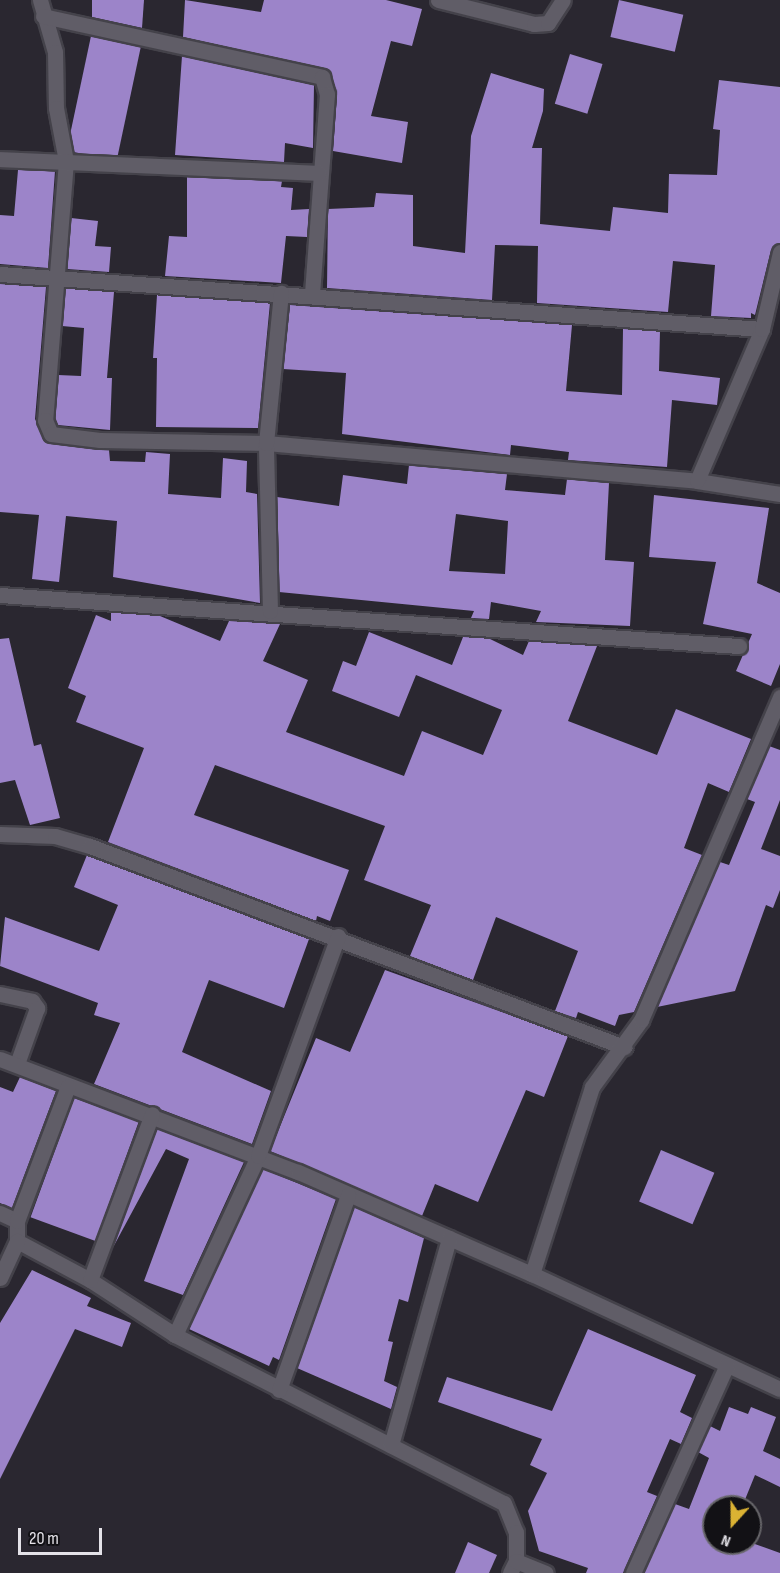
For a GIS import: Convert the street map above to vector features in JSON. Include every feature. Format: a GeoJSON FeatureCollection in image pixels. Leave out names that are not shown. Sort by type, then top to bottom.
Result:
{"type":"FeatureCollection","features":[{"type":"Feature","properties":{"kind":"street"},"geometry":{"type":"LineString","coordinates":[[40,0],[55,52],[56,108],[66,161],[45,420],[51,434],[100,440],[266,443],[697,481],[780,494]]}},
{"type":"Feature","properties":{"kind":"street"},"geometry":{"type":"LineString","coordinates":[[438,0],[534,24],[548,23],[563,0]]}},
{"type":"Feature","properties":{"kind":"street"},"geometry":{"type":"LineString","coordinates":[[43,16],[322,77],[327,94],[319,173],[312,295]]}},
{"type":"Feature","properties":{"kind":"street"},"geometry":{"type":"LineString","coordinates":[[0,159],[319,173]]}},
{"type":"Feature","properties":{"kind":"street"},"geometry":{"type":"LineString","coordinates":[[697,481],[762,329],[780,252]]}},
{"type":"Feature","properties":{"kind":"street"},"geometry":{"type":"LineString","coordinates":[[0,274],[762,329]]}},
{"type":"Feature","properties":{"kind":"street"},"geometry":{"type":"LineString","coordinates":[[270,611],[266,443],[280,294]]}},
{"type":"Feature","properties":{"kind":"street"},"geometry":{"type":"LineString","coordinates":[[0,595],[270,611],[739,646]]}},
{"type":"Feature","properties":{"kind":"street"},"geometry":{"type":"LineString","coordinates":[[532,1274],[592,1087],[624,1047],[659,980],[780,697]]}},
{"type":"Feature","properties":{"kind":"street"},"geometry":{"type":"LineString","coordinates":[[0,834],[55,836],[90,846],[338,936],[624,1047]]}},
{"type":"Feature","properties":{"kind":"street"},"geometry":{"type":"LineString","coordinates":[[174,1335],[258,1156],[338,936]]}},
{"type":"Feature","properties":{"kind":"street"},"geometry":{"type":"LineString","coordinates":[[0,994],[33,1001],[37,1008],[17,1064]]}},
{"type":"Feature","properties":{"kind":"street"},"geometry":{"type":"LineString","coordinates":[[0,1059],[68,1086],[152,1114],[258,1156],[532,1274],[780,1389]]}},
{"type":"Feature","properties":{"kind":"street"},"geometry":{"type":"LineString","coordinates":[[0,1278],[17,1241],[17,1221],[68,1086]]}},
{"type":"Feature","properties":{"kind":"street"},"geometry":{"type":"LineString","coordinates":[[90,1280],[152,1114]]}},
{"type":"Feature","properties":{"kind":"street"},"geometry":{"type":"LineString","coordinates":[[279,1390],[348,1195]]}},
{"type":"Feature","properties":{"kind":"street"},"geometry":{"type":"LineString","coordinates":[[0,1213],[17,1221]]}},
{"type":"Feature","properties":{"kind":"street"},"geometry":{"type":"LineString","coordinates":[[391,1445],[449,1238]]}},
{"type":"Feature","properties":{"kind":"street"},"geometry":{"type":"LineString","coordinates":[[17,1241],[90,1280],[174,1335],[504,1503],[516,1532],[513,1567],[546,1573]]}},
{"type":"Feature","properties":{"kind":"street"},"geometry":{"type":"LineString","coordinates":[[633,1573],[727,1365]]}},
{"type":"Feature","properties":{"kind":"building"},"geometry":{"type":"Polygon","coordinates":[[[92,0],[144,0],[142,28],[92,17],[92,0]]]}},
{"type":"Feature","properties":{"kind":"building"},"geometry":{"type":"Polygon","coordinates":[[[185,0],[261,12],[264,0],[386,0],[422,9],[412,46],[391,41],[371,116],[408,122],[402,163],[333,151],[337,94],[329,70],[183,37],[185,0]]]}},
{"type":"Feature","properties":{"kind":"building"},"geometry":{"type":"Polygon","coordinates":[[[619,0],[683,15],[675,52],[610,37],[619,0]]]}},
{"type":"Feature","properties":{"kind":"building"},"geometry":{"type":"Polygon","coordinates":[[[91,36],[141,47],[117,161],[67,150],[91,36]]]}},
{"type":"Feature","properties":{"kind":"building"},"geometry":{"type":"Polygon","coordinates":[[[570,54],[603,64],[587,114],[555,104],[570,54]]]}},
{"type":"Feature","properties":{"kind":"building"},"geometry":{"type":"Polygon","coordinates":[[[182,56],[314,85],[313,148],[285,143],[284,162],[175,155],[182,56]]]}},
{"type":"Feature","properties":{"kind":"building"},"geometry":{"type":"Polygon","coordinates":[[[491,73],[544,89],[543,111],[532,148],[542,148],[540,224],[610,231],[613,207],[668,213],[669,174],[717,175],[720,130],[713,129],[719,80],[780,87],[780,243],[771,250],[755,315],[751,313],[751,318],[711,316],[715,265],[673,261],[668,312],[537,303],[538,246],[495,245],[492,300],[327,288],[328,209],[374,207],[376,193],[413,195],[413,246],[465,253],[471,136],[491,73]]]}},
{"type":"Feature","properties":{"kind":"building"},"geometry":{"type":"Polygon","coordinates":[[[18,170],[55,171],[48,268],[0,264],[0,215],[14,216],[18,170]]]}},
{"type":"Feature","properties":{"kind":"building"},"geometry":{"type":"Polygon","coordinates":[[[187,177],[282,181],[281,187],[293,188],[291,210],[309,209],[307,237],[286,236],[281,283],[165,276],[169,236],[187,237],[187,177]]]}},
{"type":"Feature","properties":{"kind":"building"},"geometry":{"type":"Polygon","coordinates":[[[71,218],[98,221],[95,246],[111,247],[109,272],[67,269],[71,218]]]}},
{"type":"Feature","properties":{"kind":"building"},"geometry":{"type":"Polygon","coordinates":[[[0,284],[46,287],[35,419],[46,442],[109,450],[110,461],[145,462],[146,452],[170,454],[168,494],[221,498],[223,458],[247,461],[246,492],[257,494],[260,603],[113,577],[117,521],[66,516],[59,582],[32,579],[39,515],[0,512],[0,284]]]}},
{"type":"Feature","properties":{"kind":"building"},"geometry":{"type":"Polygon","coordinates":[[[65,288],[114,292],[107,378],[112,378],[110,430],[58,425],[55,418],[58,375],[81,376],[84,328],[62,326],[65,288]]]}},
{"type":"Feature","properties":{"kind":"building"},"geometry":{"type":"Polygon","coordinates":[[[157,295],[270,303],[258,428],[156,427],[157,358],[153,358],[157,295]]]}},
{"type":"Feature","properties":{"kind":"building"},"geometry":{"type":"Polygon","coordinates":[[[290,305],[572,325],[566,391],[622,395],[623,329],[660,331],[659,371],[720,378],[717,405],[672,400],[667,467],[568,460],[569,452],[511,445],[510,455],[342,434],[346,373],[283,369],[290,305]]]}},
{"type":"Feature","properties":{"kind":"building"},"geometry":{"type":"Polygon","coordinates":[[[409,465],[507,474],[505,490],[565,495],[567,479],[609,483],[605,560],[634,562],[630,626],[536,622],[541,611],[491,602],[489,619],[471,618],[474,611],[279,592],[277,497],[339,506],[343,475],[407,484],[409,465]],[[456,514],[449,571],[505,574],[508,521],[456,514]]]}},
{"type":"Feature","properties":{"kind":"building"},"geometry":{"type":"Polygon","coordinates":[[[654,495],[769,508],[757,583],[780,593],[780,664],[771,686],[736,671],[752,634],[703,624],[716,562],[649,557],[654,495]]]}},
{"type":"Feature","properties":{"kind":"building"},"geometry":{"type":"Polygon","coordinates":[[[111,612],[160,616],[220,641],[229,621],[280,624],[263,661],[308,680],[286,732],[404,776],[422,731],[483,755],[502,710],[416,675],[399,717],[332,691],[343,661],[356,666],[369,632],[452,665],[463,637],[488,638],[523,655],[529,641],[597,646],[568,721],[657,755],[676,709],[751,739],[729,792],[708,783],[684,848],[702,855],[634,1012],[619,1015],[615,1026],[578,1012],[576,1018],[555,1011],[578,951],[496,917],[473,980],[410,956],[431,905],[364,880],[385,826],[215,765],[194,815],[349,870],[330,921],[317,916],[316,921],[108,842],[144,748],[76,722],[86,696],[68,688],[96,615],[111,621],[111,612]]]}},
{"type":"Feature","properties":{"kind":"building"},"geometry":{"type":"Polygon","coordinates":[[[9,638],[34,746],[41,744],[60,818],[30,825],[15,780],[0,783],[0,639],[9,638]]]}},
{"type":"Feature","properties":{"kind":"building"},"geometry":{"type":"Polygon","coordinates":[[[769,746],[780,750],[780,800],[761,849],[780,856],[780,890],[773,908],[766,905],[735,991],[657,1007],[720,862],[729,865],[755,802],[747,799],[769,746]]]}},
{"type":"Feature","properties":{"kind":"building"},"geometry":{"type":"Polygon","coordinates":[[[87,855],[309,939],[284,1008],[209,980],[182,1052],[271,1091],[252,1144],[94,1084],[120,1023],[94,1015],[98,1003],[0,966],[5,917],[99,951],[118,905],[74,887],[87,855]]]}},
{"type":"Feature","properties":{"kind":"building"},"geometry":{"type":"Polygon","coordinates":[[[385,970],[568,1036],[544,1097],[526,1090],[478,1202],[435,1184],[422,1216],[270,1151],[316,1038],[350,1052],[385,970]]]}},
{"type":"Feature","properties":{"kind":"building"},"geometry":{"type":"Polygon","coordinates":[[[20,1077],[56,1091],[12,1208],[0,1203],[0,1087],[13,1092],[20,1077]]]}},
{"type":"Feature","properties":{"kind":"building"},"geometry":{"type":"Polygon","coordinates":[[[74,1098],[139,1122],[95,1241],[31,1217],[74,1098]]]}},
{"type":"Feature","properties":{"kind":"building"},"geometry":{"type":"Polygon","coordinates":[[[157,1129],[244,1162],[183,1295],[144,1281],[189,1159],[166,1149],[110,1253],[157,1129]]]}},
{"type":"Feature","properties":{"kind":"building"},"geometry":{"type":"Polygon","coordinates":[[[661,1150],[714,1173],[693,1224],[639,1202],[661,1150]]]}},
{"type":"Feature","properties":{"kind":"building"},"geometry":{"type":"Polygon","coordinates":[[[263,1169],[336,1199],[279,1360],[273,1357],[269,1366],[189,1329],[263,1169]]]}},
{"type":"Feature","properties":{"kind":"building"},"geometry":{"type":"Polygon","coordinates":[[[354,1207],[424,1238],[408,1302],[399,1299],[388,1341],[393,1342],[384,1381],[397,1387],[391,1409],[297,1368],[354,1207]]]}},
{"type":"Feature","properties":{"kind":"building"},"geometry":{"type":"Polygon","coordinates":[[[32,1270],[91,1298],[87,1306],[131,1323],[122,1347],[75,1329],[0,1479],[0,1323],[32,1270]]]}},
{"type":"Feature","properties":{"kind":"building"},"geometry":{"type":"Polygon","coordinates":[[[588,1329],[696,1375],[680,1412],[692,1418],[681,1444],[670,1439],[647,1492],[657,1496],[623,1573],[586,1573],[588,1568],[539,1551],[528,1511],[547,1473],[530,1465],[542,1439],[438,1402],[447,1377],[552,1411],[588,1329]]]}},
{"type":"Feature","properties":{"kind":"building"},"geometry":{"type":"Polygon","coordinates":[[[729,1407],[748,1414],[751,1407],[776,1417],[763,1451],[780,1459],[780,1487],[755,1475],[747,1495],[702,1495],[702,1555],[762,1555],[762,1547],[780,1553],[780,1573],[644,1573],[675,1504],[689,1509],[709,1458],[698,1452],[710,1426],[720,1431],[729,1407]]]}},
{"type":"Feature","properties":{"kind":"building"},"geometry":{"type":"Polygon","coordinates":[[[468,1542],[497,1555],[489,1573],[455,1573],[468,1542]]]}}]}
